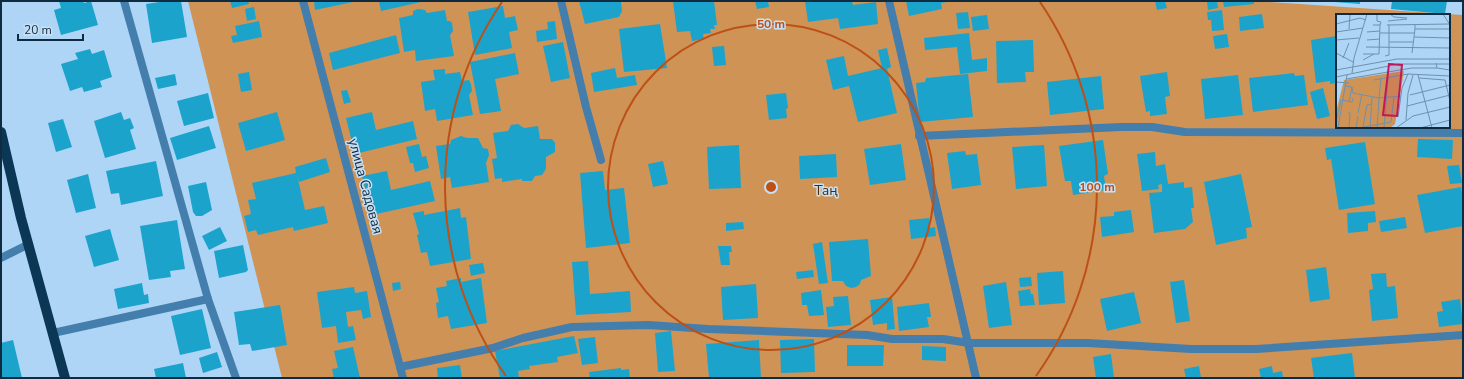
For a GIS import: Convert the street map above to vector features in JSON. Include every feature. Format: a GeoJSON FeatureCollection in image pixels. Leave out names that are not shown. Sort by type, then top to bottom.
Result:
{"type":"FeatureCollection","features":[{"type":"Feature","properties":{"kind":"main road"},"geometry":{"type":"LineString","coordinates":[[1,132],[65,378]]}},
{"type":"Feature","properties":{"kind":"street"},"geometry":{"type":"LineString","coordinates":[[124,1],[208,299],[236,378]]}},
{"type":"Feature","properties":{"kind":"street","name":"улица Садовая"},"geometry":{"type":"LineString","coordinates":[[304,1],[403,378]]}},
{"type":"Feature","properties":{"kind":"street"},"geometry":{"type":"LineString","coordinates":[[561,1],[586,107],[601,160]]}},
{"type":"Feature","properties":{"kind":"street"},"geometry":{"type":"LineString","coordinates":[[889,1],[976,378]]}},
{"type":"Feature","properties":{"kind":"street"},"geometry":{"type":"LineString","coordinates":[[919,136],[1121,127],[1152,127],[1185,132],[1463,133]]}},
{"type":"Feature","properties":{"kind":"street"},"geometry":{"type":"LineString","coordinates":[[1,258],[29,244]]}},
{"type":"Feature","properties":{"kind":"street"},"geometry":{"type":"LineString","coordinates":[[53,333],[208,299]]}},
{"type":"Feature","properties":{"kind":"street"},"geometry":{"type":"LineString","coordinates":[[400,367],[493,348],[523,338],[572,327],[607,325],[648,325],[708,329],[867,335],[892,339],[943,338],[969,343],[1088,343],[1191,349],[1256,349],[1463,335]]}},
{"type":"Feature","properties":{"kind":"green space","name":"Таң"},"geometry":{"type":"Polygon","coordinates":[[[188,1],[1254,1],[1448,14],[1336,14],[1336,128],[1450,128],[1450,14],[1463,15],[1463,378],[282,378],[188,1]]]}},
{"type":"Feature","properties":{"kind":"building"},"geometry":{"type":"Polygon","coordinates":[[[59,1],[83,1],[84,3],[91,1],[98,25],[61,35],[54,10],[61,8],[59,1]]]}},
{"type":"Feature","properties":{"kind":"building"},"geometry":{"type":"Polygon","coordinates":[[[166,1],[181,1],[187,37],[152,43],[146,4],[166,1]]]}},
{"type":"Feature","properties":{"kind":"building"},"geometry":{"type":"Polygon","coordinates":[[[230,1],[248,1],[249,4],[232,8],[230,1]]]}},
{"type":"Feature","properties":{"kind":"building"},"geometry":{"type":"Polygon","coordinates":[[[314,1],[353,1],[353,2],[315,10],[314,1]]]}},
{"type":"Feature","properties":{"kind":"building"},"geometry":{"type":"Polygon","coordinates":[[[379,1],[421,1],[421,2],[381,11],[379,1]]]}},
{"type":"Feature","properties":{"kind":"building"},"geometry":{"type":"Polygon","coordinates":[[[579,1],[621,1],[622,11],[619,17],[585,24],[579,1]]]}},
{"type":"Feature","properties":{"kind":"building"},"geometry":{"type":"Polygon","coordinates":[[[673,1],[714,1],[717,25],[714,25],[715,29],[710,29],[711,33],[703,34],[704,39],[692,41],[690,31],[677,32],[673,1]]]}},
{"type":"Feature","properties":{"kind":"building"},"geometry":{"type":"Polygon","coordinates":[[[755,1],[768,1],[769,7],[757,9],[755,1]]]}},
{"type":"Feature","properties":{"kind":"building"},"geometry":{"type":"Polygon","coordinates":[[[805,1],[852,1],[853,5],[876,2],[878,24],[840,29],[838,18],[808,22],[805,1]]]}},
{"type":"Feature","properties":{"kind":"building"},"geometry":{"type":"Polygon","coordinates":[[[906,1],[947,2],[941,3],[942,9],[909,16],[906,1]]]}},
{"type":"Feature","properties":{"kind":"building"},"geometry":{"type":"Polygon","coordinates":[[[1155,1],[1165,1],[1167,8],[1157,10],[1155,1]]]}},
{"type":"Feature","properties":{"kind":"building"},"geometry":{"type":"Polygon","coordinates":[[[1207,1],[1217,1],[1218,8],[1208,10],[1207,1]]]}},
{"type":"Feature","properties":{"kind":"building"},"geometry":{"type":"Polygon","coordinates":[[[1223,1],[1254,1],[1254,4],[1224,7],[1223,1]]]}},
{"type":"Feature","properties":{"kind":"building"},"geometry":{"type":"Polygon","coordinates":[[[1321,1],[1360,1],[1360,4],[1321,1]]]}},
{"type":"Feature","properties":{"kind":"building"},"geometry":{"type":"Polygon","coordinates":[[[1392,1],[1447,1],[1445,14],[1391,9],[1392,1]]]}},
{"type":"Feature","properties":{"kind":"building"},"geometry":{"type":"Polygon","coordinates":[[[503,6],[505,18],[515,16],[518,30],[509,32],[512,48],[475,55],[468,12],[503,6]]]}},
{"type":"Feature","properties":{"kind":"building"},"geometry":{"type":"Polygon","coordinates":[[[254,7],[256,19],[247,21],[245,9],[254,7]]]}},
{"type":"Feature","properties":{"kind":"building"},"geometry":{"type":"Polygon","coordinates":[[[418,9],[425,10],[427,13],[445,10],[447,21],[452,23],[453,31],[450,35],[454,56],[416,61],[415,50],[404,52],[399,18],[413,15],[413,11],[418,9]]]}},
{"type":"Feature","properties":{"kind":"building"},"geometry":{"type":"Polygon","coordinates":[[[1222,10],[1224,30],[1212,31],[1211,20],[1208,20],[1207,12],[1222,10]]]}},
{"type":"Feature","properties":{"kind":"building"},"geometry":{"type":"Polygon","coordinates":[[[968,12],[970,28],[958,29],[956,13],[968,12]]]}},
{"type":"Feature","properties":{"kind":"building"},"geometry":{"type":"Polygon","coordinates":[[[1262,14],[1264,28],[1240,31],[1239,17],[1262,14]]]}},
{"type":"Feature","properties":{"kind":"building"},"geometry":{"type":"Polygon","coordinates":[[[987,15],[989,29],[973,31],[971,17],[987,15]]]}},
{"type":"Feature","properties":{"kind":"building"},"geometry":{"type":"Polygon","coordinates":[[[259,21],[262,37],[233,43],[231,36],[237,35],[235,26],[259,21]]]}},
{"type":"Feature","properties":{"kind":"building"},"geometry":{"type":"Polygon","coordinates":[[[555,21],[557,39],[537,42],[536,31],[548,29],[547,22],[555,21]]]}},
{"type":"Feature","properties":{"kind":"building"},"geometry":{"type":"Polygon","coordinates":[[[660,24],[667,68],[624,72],[619,29],[660,24]]]}},
{"type":"Feature","properties":{"kind":"building"},"geometry":{"type":"Polygon","coordinates":[[[969,33],[972,60],[987,58],[987,71],[960,74],[957,47],[925,50],[924,38],[969,33]]]}},
{"type":"Feature","properties":{"kind":"building"},"geometry":{"type":"Polygon","coordinates":[[[1227,34],[1229,47],[1215,49],[1213,36],[1227,34]]]}},
{"type":"Feature","properties":{"kind":"building"},"geometry":{"type":"Polygon","coordinates":[[[396,35],[400,53],[333,70],[329,53],[396,35]]]}},
{"type":"Feature","properties":{"kind":"building"},"geometry":{"type":"Polygon","coordinates":[[[1336,36],[1336,83],[1330,84],[1330,81],[1316,83],[1311,40],[1336,36]]]}},
{"type":"Feature","properties":{"kind":"building"},"geometry":{"type":"Polygon","coordinates":[[[1033,40],[1034,72],[1025,72],[1026,82],[997,83],[996,41],[1033,40]]]}},
{"type":"Feature","properties":{"kind":"building"},"geometry":{"type":"Polygon","coordinates":[[[563,42],[570,78],[551,82],[543,46],[563,42]]]}},
{"type":"Feature","properties":{"kind":"building"},"geometry":{"type":"Polygon","coordinates":[[[724,46],[726,65],[714,66],[712,47],[724,46]]]}},
{"type":"Feature","properties":{"kind":"building"},"geometry":{"type":"Polygon","coordinates":[[[887,48],[891,67],[887,69],[897,113],[858,122],[849,86],[833,90],[826,60],[844,56],[848,76],[882,68],[878,50],[887,48]]]}},
{"type":"Feature","properties":{"kind":"building"},"geometry":{"type":"Polygon","coordinates":[[[90,49],[92,54],[104,50],[112,77],[100,81],[102,87],[84,92],[82,87],[70,91],[61,64],[78,59],[75,53],[90,49]]]}},
{"type":"Feature","properties":{"kind":"building"},"geometry":{"type":"Polygon","coordinates":[[[515,53],[519,74],[495,79],[501,111],[480,114],[470,62],[515,53]]]}},
{"type":"Feature","properties":{"kind":"building"},"geometry":{"type":"Polygon","coordinates":[[[615,68],[617,78],[635,75],[637,85],[594,92],[591,73],[615,68]]]}},
{"type":"Feature","properties":{"kind":"building"},"geometry":{"type":"Polygon","coordinates":[[[445,69],[445,74],[460,72],[462,81],[469,80],[472,91],[469,95],[473,115],[437,121],[435,109],[425,111],[421,82],[435,80],[433,70],[445,69]]]}},
{"type":"Feature","properties":{"kind":"building"},"geometry":{"type":"Polygon","coordinates":[[[249,72],[252,90],[241,92],[238,74],[249,72]]]}},
{"type":"Feature","properties":{"kind":"building"},"geometry":{"type":"Polygon","coordinates":[[[1167,72],[1170,96],[1165,97],[1167,114],[1150,116],[1150,111],[1146,112],[1140,76],[1167,72]]]}},
{"type":"Feature","properties":{"kind":"building"},"geometry":{"type":"Polygon","coordinates":[[[1294,73],[1295,76],[1304,75],[1308,105],[1253,112],[1249,78],[1294,73]]]}},
{"type":"Feature","properties":{"kind":"building"},"geometry":{"type":"Polygon","coordinates":[[[175,74],[177,85],[158,89],[155,78],[175,74]]]}},
{"type":"Feature","properties":{"kind":"building"},"geometry":{"type":"Polygon","coordinates":[[[968,74],[973,117],[920,122],[916,83],[925,82],[926,78],[968,74]]]}},
{"type":"Feature","properties":{"kind":"building"},"geometry":{"type":"Polygon","coordinates":[[[1238,75],[1243,115],[1205,119],[1201,79],[1238,75]]]}},
{"type":"Feature","properties":{"kind":"building"},"geometry":{"type":"Polygon","coordinates":[[[1101,76],[1104,109],[1050,115],[1047,82],[1101,76]]]}},
{"type":"Feature","properties":{"kind":"building"},"geometry":{"type":"Polygon","coordinates":[[[1323,88],[1330,116],[1317,119],[1310,92],[1323,88]]]}},
{"type":"Feature","properties":{"kind":"building"},"geometry":{"type":"Polygon","coordinates":[[[347,90],[351,102],[344,104],[341,91],[347,90]]]}},
{"type":"Feature","properties":{"kind":"building"},"geometry":{"type":"Polygon","coordinates":[[[208,93],[214,118],[184,126],[177,101],[208,93]]]}},
{"type":"Feature","properties":{"kind":"building"},"geometry":{"type":"Polygon","coordinates":[[[786,93],[788,108],[786,109],[787,118],[769,120],[766,95],[786,93]]]}},
{"type":"Feature","properties":{"kind":"building"},"geometry":{"type":"Polygon","coordinates":[[[121,112],[124,120],[130,118],[134,128],[130,130],[136,149],[105,158],[94,121],[121,112]]]}},
{"type":"Feature","properties":{"kind":"building"},"geometry":{"type":"Polygon","coordinates":[[[277,112],[285,140],[246,151],[238,123],[277,112]]]}},
{"type":"Feature","properties":{"kind":"building"},"geometry":{"type":"Polygon","coordinates":[[[372,112],[376,130],[413,121],[417,139],[355,154],[346,118],[372,112]]]}},
{"type":"Feature","properties":{"kind":"building"},"geometry":{"type":"Polygon","coordinates":[[[63,119],[72,147],[56,152],[48,123],[63,119]]]}},
{"type":"Feature","properties":{"kind":"building"},"geometry":{"type":"Polygon","coordinates":[[[518,124],[524,128],[538,126],[540,139],[552,139],[555,143],[555,152],[546,157],[546,169],[542,175],[535,176],[532,181],[522,181],[522,179],[502,182],[502,178],[495,179],[492,159],[497,158],[493,133],[508,131],[511,125],[518,124]]]}},
{"type":"Feature","properties":{"kind":"building"},"geometry":{"type":"Polygon","coordinates":[[[209,126],[216,148],[177,160],[170,138],[209,126]]]}},
{"type":"Feature","properties":{"kind":"building"},"geometry":{"type":"Polygon","coordinates":[[[461,136],[467,138],[478,138],[483,148],[488,149],[489,155],[486,163],[489,182],[452,188],[450,177],[441,179],[436,146],[450,144],[451,140],[461,136]]]}},
{"type":"Feature","properties":{"kind":"building"},"geometry":{"type":"Polygon","coordinates":[[[1418,139],[1453,140],[1452,159],[1417,157],[1418,139]]]}},
{"type":"Feature","properties":{"kind":"building"},"geometry":{"type":"Polygon","coordinates":[[[1103,140],[1108,174],[1104,176],[1106,190],[1073,195],[1071,181],[1065,181],[1059,146],[1103,140]]]}},
{"type":"Feature","properties":{"kind":"building"},"geometry":{"type":"Polygon","coordinates":[[[1365,142],[1375,204],[1339,210],[1331,159],[1327,160],[1325,148],[1365,142]]]}},
{"type":"Feature","properties":{"kind":"building"},"geometry":{"type":"Polygon","coordinates":[[[419,144],[422,157],[426,156],[429,168],[415,172],[413,163],[410,163],[406,147],[419,144]]]}},
{"type":"Feature","properties":{"kind":"building"},"geometry":{"type":"Polygon","coordinates":[[[901,144],[906,180],[870,185],[864,149],[901,144]]]}},
{"type":"Feature","properties":{"kind":"building"},"geometry":{"type":"Polygon","coordinates":[[[739,145],[741,188],[709,189],[707,147],[739,145]]]}},
{"type":"Feature","properties":{"kind":"building"},"geometry":{"type":"Polygon","coordinates":[[[1044,145],[1047,186],[1016,189],[1012,147],[1044,145]]]}},
{"type":"Feature","properties":{"kind":"building"},"geometry":{"type":"Polygon","coordinates":[[[965,151],[966,155],[977,154],[981,185],[952,189],[947,153],[965,151]]]}},
{"type":"Feature","properties":{"kind":"building"},"geometry":{"type":"Polygon","coordinates":[[[1155,152],[1156,166],[1165,164],[1168,184],[1184,182],[1184,188],[1192,187],[1194,208],[1191,208],[1193,222],[1185,229],[1154,233],[1149,193],[1162,192],[1162,184],[1158,185],[1159,189],[1142,191],[1137,154],[1155,152]]]}},
{"type":"Feature","properties":{"kind":"building"},"geometry":{"type":"Polygon","coordinates":[[[836,154],[837,177],[800,179],[799,156],[836,154]]]}},
{"type":"Feature","properties":{"kind":"building"},"geometry":{"type":"Polygon","coordinates":[[[326,158],[330,172],[299,182],[297,175],[305,210],[324,206],[328,223],[294,231],[293,227],[258,235],[256,230],[248,232],[244,216],[251,214],[248,200],[256,199],[252,183],[296,173],[295,167],[326,158]]]}},
{"type":"Feature","properties":{"kind":"building"},"geometry":{"type":"Polygon","coordinates":[[[156,161],[163,196],[121,205],[119,193],[111,194],[106,171],[156,161]]]}},
{"type":"Feature","properties":{"kind":"building"},"geometry":{"type":"Polygon","coordinates":[[[663,161],[668,184],[653,187],[648,164],[663,161]]]}},
{"type":"Feature","properties":{"kind":"building"},"geometry":{"type":"Polygon","coordinates":[[[1459,165],[1462,183],[1450,184],[1447,166],[1459,165]]]}},
{"type":"Feature","properties":{"kind":"building"},"geometry":{"type":"Polygon","coordinates":[[[387,171],[391,190],[430,181],[435,201],[372,215],[362,176],[387,171]]]}},
{"type":"Feature","properties":{"kind":"building"},"geometry":{"type":"Polygon","coordinates":[[[603,171],[605,190],[624,188],[630,243],[586,248],[580,173],[603,171]]]}},
{"type":"Feature","properties":{"kind":"building"},"geometry":{"type":"Polygon","coordinates":[[[88,174],[96,208],[76,213],[67,180],[88,174]]]}},
{"type":"Feature","properties":{"kind":"building"},"geometry":{"type":"Polygon","coordinates":[[[1241,174],[1252,227],[1246,228],[1247,238],[1216,245],[1204,182],[1241,174]]]}},
{"type":"Feature","properties":{"kind":"building"},"geometry":{"type":"Polygon","coordinates":[[[206,182],[212,210],[202,216],[196,216],[193,212],[188,186],[206,182]]]}},
{"type":"Feature","properties":{"kind":"building"},"geometry":{"type":"Polygon","coordinates":[[[1461,187],[1463,199],[1463,226],[1425,233],[1417,195],[1461,187]]]}},
{"type":"Feature","properties":{"kind":"building"},"geometry":{"type":"Polygon","coordinates":[[[460,208],[461,218],[466,217],[471,259],[430,266],[427,252],[421,253],[417,235],[419,234],[413,213],[424,211],[424,215],[460,208]]]}},
{"type":"Feature","properties":{"kind":"building"},"geometry":{"type":"Polygon","coordinates":[[[1131,210],[1134,232],[1102,237],[1100,217],[1114,216],[1114,212],[1131,210]]]}},
{"type":"Feature","properties":{"kind":"building"},"geometry":{"type":"Polygon","coordinates":[[[1375,211],[1376,222],[1368,223],[1368,231],[1348,233],[1347,213],[1375,211]]]}},
{"type":"Feature","properties":{"kind":"building"},"geometry":{"type":"Polygon","coordinates":[[[1405,217],[1407,228],[1381,232],[1379,221],[1405,217]]]}},
{"type":"Feature","properties":{"kind":"building"},"geometry":{"type":"Polygon","coordinates":[[[929,218],[930,228],[935,227],[936,236],[911,239],[909,220],[929,218]]]}},
{"type":"Feature","properties":{"kind":"building"},"geometry":{"type":"Polygon","coordinates":[[[177,220],[185,269],[170,271],[171,277],[149,280],[140,226],[177,220]]]}},
{"type":"Feature","properties":{"kind":"building"},"geometry":{"type":"Polygon","coordinates":[[[743,222],[744,229],[726,231],[726,223],[743,222]]]}},
{"type":"Feature","properties":{"kind":"building"},"geometry":{"type":"Polygon","coordinates":[[[220,227],[227,241],[209,250],[202,236],[220,227]]]}},
{"type":"Feature","properties":{"kind":"building"},"geometry":{"type":"Polygon","coordinates":[[[110,229],[119,260],[94,267],[85,236],[110,229]]]}},
{"type":"Feature","properties":{"kind":"building"},"geometry":{"type":"Polygon","coordinates":[[[868,239],[871,276],[861,280],[860,284],[856,287],[851,288],[846,286],[843,281],[832,281],[829,242],[868,239]]]}},
{"type":"Feature","properties":{"kind":"building"},"geometry":{"type":"Polygon","coordinates":[[[822,242],[828,283],[819,284],[813,244],[822,242]]]}},
{"type":"Feature","properties":{"kind":"building"},"geometry":{"type":"Polygon","coordinates":[[[243,245],[248,270],[246,272],[219,278],[214,251],[243,245]]]}},
{"type":"Feature","properties":{"kind":"building"},"geometry":{"type":"Polygon","coordinates":[[[718,246],[731,246],[732,252],[729,252],[730,265],[721,265],[718,246]]]}},
{"type":"Feature","properties":{"kind":"building"},"geometry":{"type":"Polygon","coordinates":[[[588,261],[590,294],[630,291],[631,312],[576,315],[572,262],[588,261]]]}},
{"type":"Feature","properties":{"kind":"building"},"geometry":{"type":"Polygon","coordinates":[[[483,263],[485,273],[471,276],[469,265],[483,263]]]}},
{"type":"Feature","properties":{"kind":"building"},"geometry":{"type":"Polygon","coordinates":[[[1326,267],[1330,299],[1310,302],[1306,270],[1326,267]]]}},
{"type":"Feature","properties":{"kind":"building"},"geometry":{"type":"Polygon","coordinates":[[[813,270],[814,277],[797,279],[796,272],[813,270]]]}},
{"type":"Feature","properties":{"kind":"building"},"geometry":{"type":"Polygon","coordinates":[[[1063,271],[1065,303],[1039,305],[1037,273],[1063,271]]]}},
{"type":"Feature","properties":{"kind":"building"},"geometry":{"type":"Polygon","coordinates":[[[1386,273],[1387,287],[1395,286],[1398,318],[1372,321],[1369,290],[1373,289],[1371,274],[1386,273]]]}},
{"type":"Feature","properties":{"kind":"building"},"geometry":{"type":"Polygon","coordinates":[[[1031,277],[1032,286],[1020,287],[1019,278],[1031,277]]]}},
{"type":"Feature","properties":{"kind":"building"},"geometry":{"type":"Polygon","coordinates":[[[461,278],[461,282],[481,278],[487,323],[451,329],[448,316],[438,318],[436,303],[439,302],[436,288],[447,286],[446,281],[461,278]]]}},
{"type":"Feature","properties":{"kind":"building"},"geometry":{"type":"Polygon","coordinates":[[[1184,280],[1190,321],[1176,323],[1170,282],[1184,280]]]}},
{"type":"Feature","properties":{"kind":"building"},"geometry":{"type":"Polygon","coordinates":[[[400,282],[401,289],[393,291],[392,283],[400,282]]]}},
{"type":"Feature","properties":{"kind":"building"},"geometry":{"type":"Polygon","coordinates":[[[1006,282],[1012,325],[989,328],[983,286],[1006,282]]]}},
{"type":"Feature","properties":{"kind":"building"},"geometry":{"type":"Polygon","coordinates":[[[142,283],[144,295],[148,294],[149,303],[118,309],[114,289],[142,283]]]}},
{"type":"Feature","properties":{"kind":"building"},"geometry":{"type":"Polygon","coordinates":[[[756,284],[758,318],[723,320],[721,287],[756,284]]]}},
{"type":"Feature","properties":{"kind":"building"},"geometry":{"type":"Polygon","coordinates":[[[354,287],[355,293],[367,291],[371,317],[363,319],[361,310],[346,312],[348,327],[353,326],[356,340],[338,343],[336,326],[322,328],[317,292],[354,287]]]}},
{"type":"Feature","properties":{"kind":"building"},"geometry":{"type":"Polygon","coordinates":[[[1030,289],[1031,294],[1033,294],[1035,305],[1020,306],[1018,291],[1030,289]]]}},
{"type":"Feature","properties":{"kind":"building"},"geometry":{"type":"Polygon","coordinates":[[[821,290],[824,315],[809,316],[807,305],[802,305],[801,293],[821,290]]]}},
{"type":"Feature","properties":{"kind":"building"},"geometry":{"type":"Polygon","coordinates":[[[1134,292],[1141,323],[1107,331],[1100,299],[1134,292]]]}},
{"type":"Feature","properties":{"kind":"building"},"geometry":{"type":"Polygon","coordinates":[[[848,296],[851,325],[828,327],[826,307],[834,306],[833,297],[848,296]]]}},
{"type":"Feature","properties":{"kind":"building"},"geometry":{"type":"Polygon","coordinates":[[[892,297],[895,329],[887,330],[887,323],[873,325],[870,300],[892,297]]]}},
{"type":"Feature","properties":{"kind":"building"},"geometry":{"type":"Polygon","coordinates":[[[1460,299],[1463,324],[1439,327],[1437,312],[1443,311],[1441,302],[1460,299]]]}},
{"type":"Feature","properties":{"kind":"building"},"geometry":{"type":"Polygon","coordinates":[[[929,303],[931,317],[927,317],[929,327],[899,331],[897,307],[929,303]]]}},
{"type":"Feature","properties":{"kind":"building"},"geometry":{"type":"Polygon","coordinates":[[[280,305],[287,345],[252,351],[250,344],[239,345],[234,312],[280,305]]]}},
{"type":"Feature","properties":{"kind":"building"},"geometry":{"type":"Polygon","coordinates":[[[202,309],[211,348],[180,355],[171,316],[202,309]]]}},
{"type":"Feature","properties":{"kind":"building"},"geometry":{"type":"Polygon","coordinates":[[[671,331],[675,371],[658,372],[655,333],[671,331]]]}},
{"type":"Feature","properties":{"kind":"building"},"geometry":{"type":"Polygon","coordinates":[[[574,336],[578,353],[557,357],[558,362],[529,366],[530,369],[518,371],[519,378],[500,378],[495,351],[574,336]]]}},
{"type":"Feature","properties":{"kind":"building"},"geometry":{"type":"Polygon","coordinates":[[[595,337],[598,363],[582,365],[578,339],[595,337]]]}},
{"type":"Feature","properties":{"kind":"building"},"geometry":{"type":"Polygon","coordinates":[[[814,339],[815,372],[781,373],[780,340],[814,339]]]}},
{"type":"Feature","properties":{"kind":"building"},"geometry":{"type":"Polygon","coordinates":[[[13,340],[22,378],[1,378],[1,343],[13,340]]]}},
{"type":"Feature","properties":{"kind":"building"},"geometry":{"type":"Polygon","coordinates":[[[759,340],[761,378],[709,378],[706,344],[759,340]]]}},
{"type":"Feature","properties":{"kind":"building"},"geometry":{"type":"Polygon","coordinates":[[[847,345],[884,345],[883,366],[847,366],[847,345]]]}},
{"type":"Feature","properties":{"kind":"building"},"geometry":{"type":"Polygon","coordinates":[[[922,346],[946,347],[946,361],[922,360],[922,346]]]}},
{"type":"Feature","properties":{"kind":"building"},"geometry":{"type":"Polygon","coordinates":[[[353,347],[360,378],[334,378],[332,369],[338,368],[334,351],[353,347]]]}},
{"type":"Feature","properties":{"kind":"building"},"geometry":{"type":"Polygon","coordinates":[[[217,352],[222,367],[203,373],[199,358],[217,352]]]}},
{"type":"Feature","properties":{"kind":"building"},"geometry":{"type":"Polygon","coordinates":[[[1352,353],[1355,378],[1314,378],[1311,358],[1352,353]]]}},
{"type":"Feature","properties":{"kind":"building"},"geometry":{"type":"Polygon","coordinates":[[[1111,354],[1114,378],[1096,378],[1093,357],[1111,354]]]}},
{"type":"Feature","properties":{"kind":"building"},"geometry":{"type":"Polygon","coordinates":[[[183,363],[186,378],[156,378],[154,369],[183,363]]]}},
{"type":"Feature","properties":{"kind":"building"},"geometry":{"type":"Polygon","coordinates":[[[460,365],[462,378],[438,378],[437,368],[460,365]]]}},
{"type":"Feature","properties":{"kind":"building"},"geometry":{"type":"Polygon","coordinates":[[[1199,366],[1201,378],[1186,378],[1184,369],[1199,366]]]}},
{"type":"Feature","properties":{"kind":"building"},"geometry":{"type":"Polygon","coordinates":[[[1272,366],[1273,373],[1282,371],[1283,378],[1261,378],[1259,369],[1272,366]]]}},
{"type":"Feature","properties":{"kind":"building"},"geometry":{"type":"Polygon","coordinates":[[[621,368],[621,370],[629,369],[630,378],[590,378],[589,372],[621,368]]]}}]}
